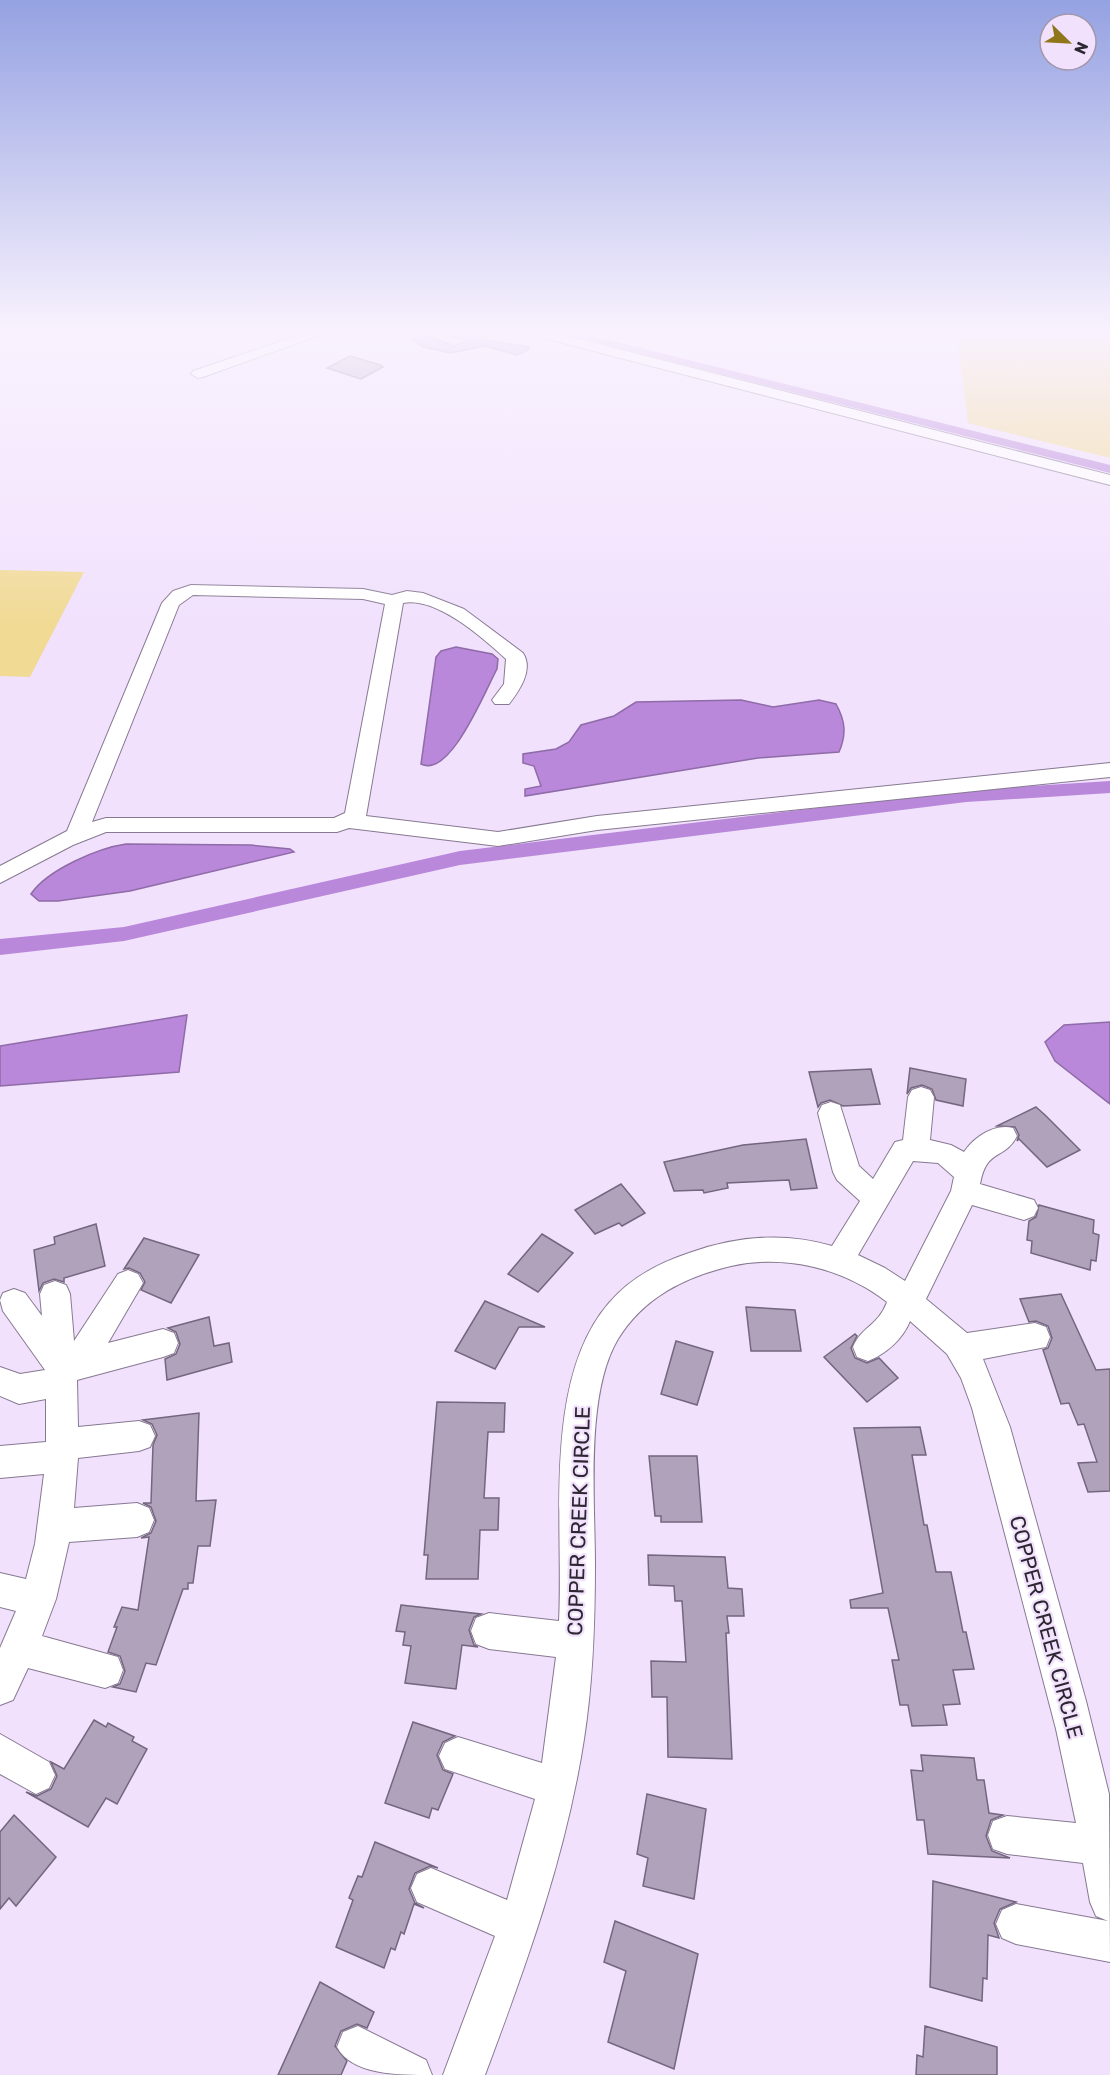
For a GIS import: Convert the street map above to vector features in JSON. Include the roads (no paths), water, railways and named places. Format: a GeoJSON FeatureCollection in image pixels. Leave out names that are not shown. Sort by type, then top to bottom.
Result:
{"type":"FeatureCollection","features":[{"type":"Feature","properties":{"kind":"street"},"geometry":{"type":"LineString","coordinates":[[919,431],[1110,480]]}},
{"type":"Feature","properties":{"kind":"street"},"geometry":{"type":"LineString","coordinates":[[76,835],[171,603],[178,595],[191,590],[363,594],[392,600],[402,595],[442,604],[486,631],[516,657],[518,668],[514,684],[502,700]]}},
{"type":"Feature","properties":{"kind":"street"},"geometry":{"type":"LineString","coordinates":[[0,875],[35,859],[76,835],[106,825],[337,825],[355,817],[395,605],[392,600]]}},
{"type":"Feature","properties":{"kind":"street"},"geometry":{"type":"LineString","coordinates":[[349,821],[498,839],[699,812],[1110,770]]}},
{"type":"Feature","properties":{"kind":"street"},"geometry":{"type":"LineString","coordinates":[[915,1150],[921,1097]]}},
{"type":"Feature","properties":{"kind":"street"},"geometry":{"type":"LineString","coordinates":[[831,1113],[848,1172],[876,1199]]}},
{"type":"Feature","properties":{"kind":"street"},"geometry":{"type":"LineString","coordinates":[[868,1347],[893,1324],[979,1152],[1003,1136]]}},
{"type":"Feature","properties":{"kind":"street"},"geometry":{"type":"LineString","coordinates":[[840,1260],[905,1150],[938,1151],[955,1157],[965,1182],[1024,1208]]}},
{"type":"Feature","properties":{"kind":"street","name":"COPPER CREEK CIRCLE"},"geometry":{"type":"LineString","coordinates":[[464,2075],[537,1871],[557,1787],[572,1692],[579,1415],[597,1351],[621,1307],[651,1283],[696,1262],[743,1251],[780,1250],[840,1260],[877,1278],[944,1328],[960,1348],[986,1395],[1005,1476],[1077,1733],[1102,1836],[1110,1902]]}},
{"type":"Feature","properties":{"kind":"street"},"geometry":{"type":"LineString","coordinates":[[62,1376],[88,1349],[128,1283]]}},
{"type":"Feature","properties":{"kind":"street"},"geometry":{"type":"LineString","coordinates":[[0,1687],[20,1648],[39,1599],[57,1526],[64,1450],[62,1376],[55,1294]]}},
{"type":"Feature","properties":{"kind":"street"},"geometry":{"type":"LineString","coordinates":[[14,1302],[62,1376]]}},
{"type":"Feature","properties":{"kind":"street"},"geometry":{"type":"LineString","coordinates":[[960,1348],[1035,1337]]}},
{"type":"Feature","properties":{"kind":"street"},"geometry":{"type":"LineString","coordinates":[[0,1381],[19,1389],[163,1343]]}},
{"type":"Feature","properties":{"kind":"street"},"geometry":{"type":"LineString","coordinates":[[0,1462],[139,1436]]}},
{"type":"Feature","properties":{"kind":"street"},"geometry":{"type":"LineString","coordinates":[[57,1526],[137,1520]]}},
{"type":"Feature","properties":{"kind":"street"},"geometry":{"type":"LineString","coordinates":[[0,1590],[39,1599]]}},
{"type":"Feature","properties":{"kind":"street"},"geometry":{"type":"LineString","coordinates":[[489,1631],[575,1641]]}},
{"type":"Feature","properties":{"kind":"street"},"geometry":{"type":"LineString","coordinates":[[20,1648],[105,1670]]}},
{"type":"Feature","properties":{"kind":"street"},"geometry":{"type":"LineString","coordinates":[[0,1753],[36,1775]]}},
{"type":"Feature","properties":{"kind":"street"},"geometry":{"type":"LineString","coordinates":[[458,1756],[557,1787]]}},
{"type":"Feature","properties":{"kind":"street"},"geometry":{"type":"LineString","coordinates":[[1007,1835],[1102,1836]]}},
{"type":"Feature","properties":{"kind":"street"},"geometry":{"type":"LineString","coordinates":[[431,1888],[519,1926]]}},
{"type":"Feature","properties":{"kind":"street"},"geometry":{"type":"LineString","coordinates":[[1016,1924],[1110,1942]]}},
{"type":"Feature","properties":{"kind":"street"},"geometry":{"type":"LineString","coordinates":[[358,2047],[411,2075]]}},
{"type":"Feature","properties":{"kind":"waterway"},"geometry":{"type":"LineString","coordinates":[[957,431],[1110,469]]}},
{"type":"Feature","properties":{"kind":"waterway"},"geometry":{"type":"LineString","coordinates":[[0,947],[124,934],[460,858],[966,796],[1110,787]]}}]}
